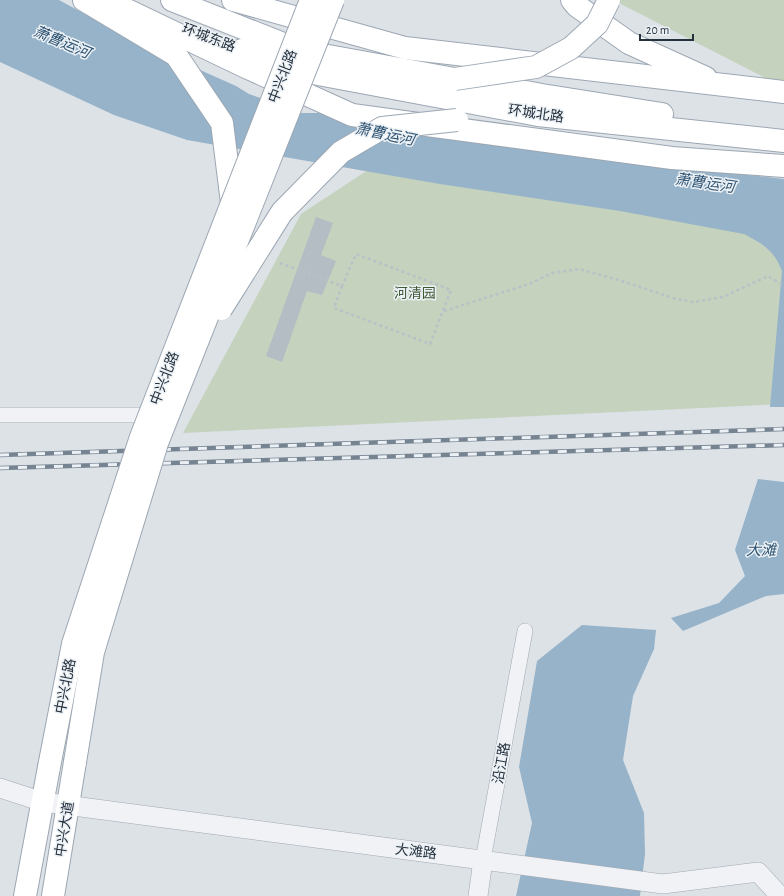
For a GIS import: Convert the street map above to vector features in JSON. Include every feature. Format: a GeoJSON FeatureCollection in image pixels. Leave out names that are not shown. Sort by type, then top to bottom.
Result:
{"type":"FeatureCollection","features":[{"type":"Feature","properties":{"kind":"main road"},"geometry":{"type":"LineString","coordinates":[[84,0],[176,55],[222,123],[232,204]]}},
{"type":"Feature","properties":{"kind":"main road"},"geometry":{"type":"LineString","coordinates":[[106,0],[246,67],[352,115],[672,158],[784,166]]}},
{"type":"Feature","properties":{"kind":"main road","name":"环城东路"},"geometry":{"type":"LineString","coordinates":[[130,0],[169,22],[296,60]]}},
{"type":"Feature","properties":{"kind":"main road","name":"环城东路"},"geometry":{"type":"LineString","coordinates":[[172,0],[296,60]]}},
{"type":"Feature","properties":{"kind":"main road"},"geometry":{"type":"LineString","coordinates":[[233,0],[405,48],[784,92]]}},
{"type":"Feature","properties":{"kind":"main road"},"geometry":{"type":"LineString","coordinates":[[572,0],[577,6],[629,43],[724,86]]}},
{"type":"Feature","properties":{"kind":"main road"},"geometry":{"type":"LineString","coordinates":[[455,79],[536,67],[571,48],[597,24],[609,0]]}},
{"type":"Feature","properties":{"kind":"main road","name":"中兴北路"},"geometry":{"type":"LineString","coordinates":[[49,767],[73,644],[138,445],[232,204],[328,2]]}},
{"type":"Feature","properties":{"kind":"main road","name":"中兴北路"},"geometry":{"type":"LineString","coordinates":[[74,762],[93,652],[157,443],[194,352],[328,2]]}},
{"type":"Feature","properties":{"kind":"main road","name":"环城北路"},"geometry":{"type":"LineString","coordinates":[[296,60],[455,79],[540,105],[784,132]]}},
{"type":"Feature","properties":{"kind":"main road","name":"环城北路"},"geometry":{"type":"LineString","coordinates":[[296,60],[540,105],[784,141]]}},
{"type":"Feature","properties":{"kind":"main road"},"geometry":{"type":"LineString","coordinates":[[194,352],[282,212],[341,152],[382,128],[457,120],[758,151],[784,152]]}},
{"type":"Feature","properties":{"kind":"main road","name":"中兴大道"},"geometry":{"type":"LineString","coordinates":[[52,896],[74,762]]}},
{"type":"Feature","properties":{"kind":"main road","name":"中兴大道"},"geometry":{"type":"LineString","coordinates":[[25,896],[49,767]]}},
{"type":"Feature","properties":{"kind":"street"},"geometry":{"type":"LineString","coordinates":[[0,414],[150,414]]}},
{"type":"Feature","properties":{"kind":"street","name":"沿江路"},"geometry":{"type":"LineString","coordinates":[[478,896],[483,860],[525,631]]}},
{"type":"Feature","properties":{"kind":"street","name":"大滩路"},"geometry":{"type":"LineString","coordinates":[[0,788],[42,802],[663,884],[758,872],[780,896]]}},
{"type":"Feature","properties":{"kind":"path"},"geometry":{"type":"LineString","coordinates":[[356,254],[452,290],[430,344],[334,308],[342,286],[356,254]]}},
{"type":"Feature","properties":{"kind":"path"},"geometry":{"type":"LineString","coordinates":[[280,263],[342,286]]}},
{"type":"Feature","properties":{"kind":"path"},"geometry":{"type":"LineString","coordinates":[[443,312],[529,284],[552,273],[579,269],[619,280],[673,298],[694,302],[723,297],[768,276],[784,286]]}},
{"type":"Feature","properties":{"kind":"green space"},"geometry":{"type":"Polygon","coordinates":[[[613,0],[784,0],[784,86],[781,86],[613,0]]]}},
{"type":"Feature","properties":{"kind":"green space","name":"河清园"},"geometry":{"type":"Polygon","coordinates":[[[386,158],[784,218],[784,404],[183,433],[301,214],[386,158]]]}},
{"type":"Feature","properties":{"kind":"water","name":"萧曹运河"},"geometry":{"type":"Polygon","coordinates":[[[0,0],[59,0],[133,40],[236,86],[249,94],[302,113],[358,109],[668,166],[784,179],[784,407],[770,407],[782,271],[779,264],[767,248],[744,234],[620,211],[440,184],[187,140],[114,115],[0,62],[0,0]]]}},
{"type":"Feature","properties":{"kind":"water","name":"大滩"},"geometry":{"type":"Polygon","coordinates":[[[758,479],[784,482],[784,594],[766,596],[683,631],[671,618],[719,603],[745,576],[735,550],[758,479]]]}},
{"type":"Feature","properties":{"kind":"water"},"geometry":{"type":"Polygon","coordinates":[[[582,625],[656,630],[654,649],[633,696],[623,760],[644,813],[645,854],[640,896],[516,896],[532,823],[519,767],[537,661],[582,625]]]}},
{"type":"Feature","properties":{"kind":"building"},"geometry":{"type":"Polygon","coordinates":[[[316,217],[333,223],[321,255],[336,261],[322,295],[307,291],[282,362],[266,356],[316,217]]]}},
{"type":"Feature","properties":{"kind":"railway"},"geometry":{"type":"LineString","coordinates":[[0,455],[784,429]]}},
{"type":"Feature","properties":{"kind":"railway"},"geometry":{"type":"LineString","coordinates":[[0,468],[784,445]]}}]}
